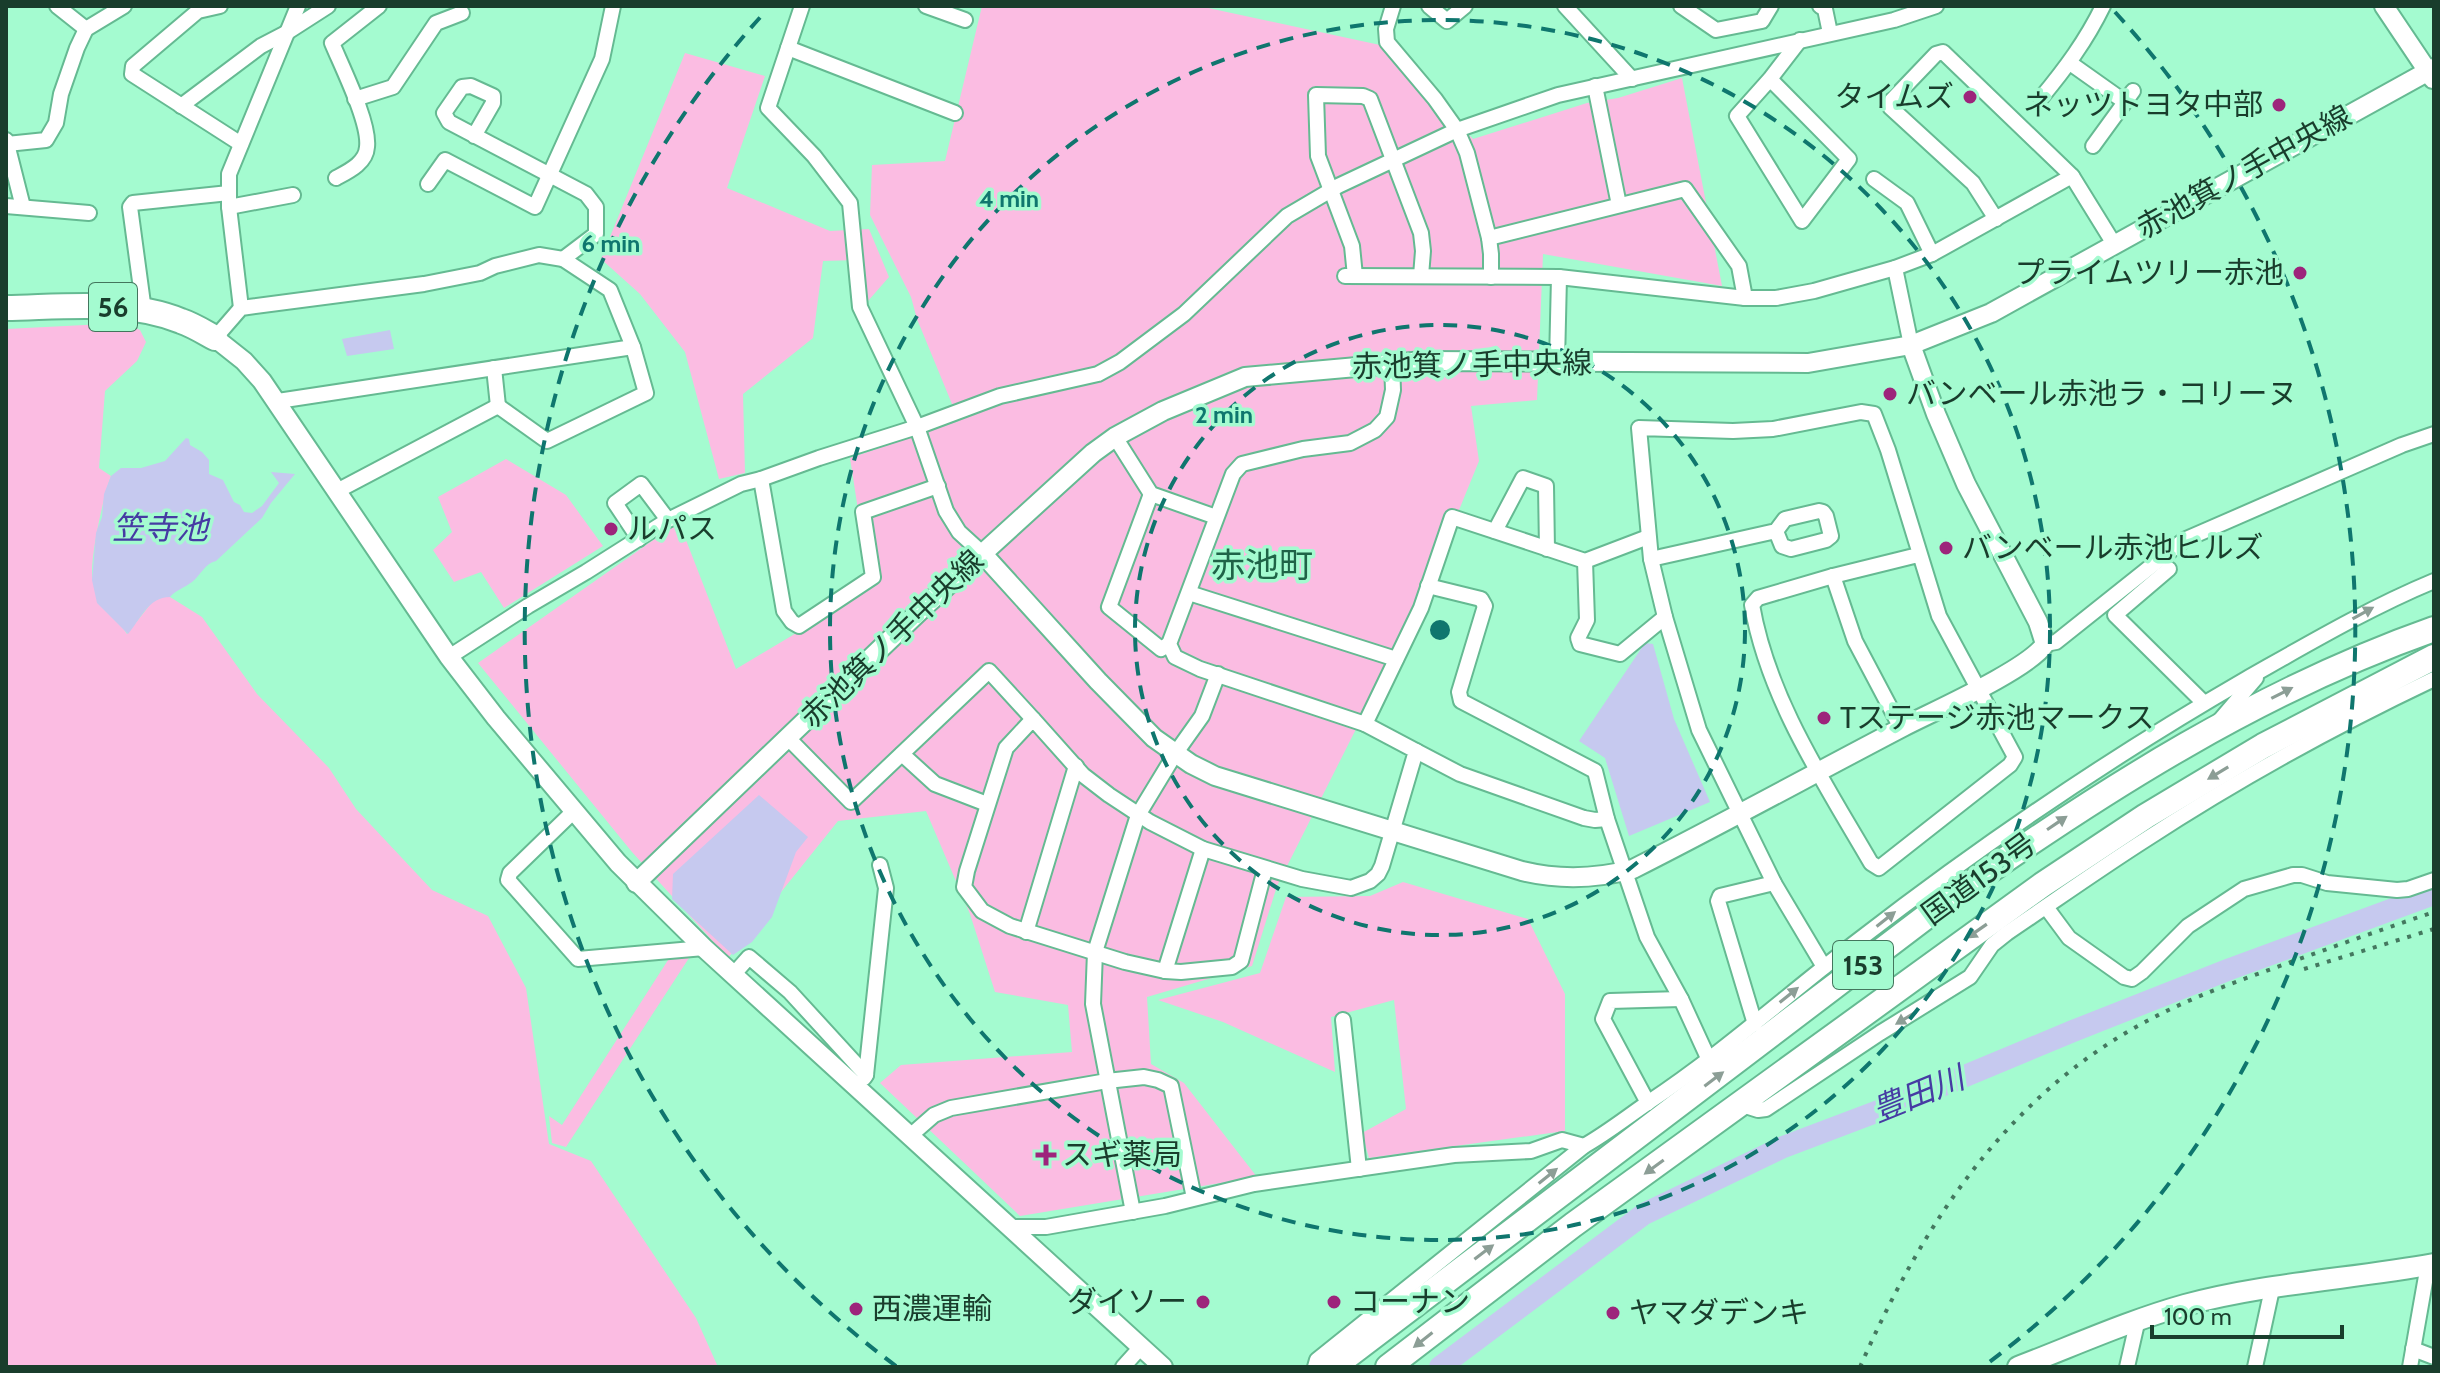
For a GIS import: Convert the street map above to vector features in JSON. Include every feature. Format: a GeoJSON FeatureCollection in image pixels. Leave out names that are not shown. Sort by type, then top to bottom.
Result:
{"type":"FeatureCollection","features":[{"type":"Feature","properties":{"kind":"main road","name":"56"},"geometry":{"type":"LineString","coordinates":[[6,308],[112,307],[144,311],[183,321],[215,338]]}},
{"type":"Feature","properties":{"kind":"main road","name":"国道153号"},"geometry":{"type":"LineString","coordinates":[[1333,1367],[1549,1203],[1665,1104],[1766,1027],[2089,802],[2212,729],[2290,689],[2396,642],[2434,629]]}},
{"type":"Feature","properties":{"kind":"main road","name":"国道153号"},"geometry":{"type":"LineString","coordinates":[[1388,1367],[1573,1225],[1882,1002],[2007,921],[2263,746],[2434,657]]}},
{"type":"Feature","properties":{"kind":"main road"},"geometry":{"type":"LineString","coordinates":[[1665,1104],[1689,1141]]}},
{"type":"Feature","properties":{"kind":"main road"},"geometry":{"type":"LineString","coordinates":[[2018,1367],[2138,1319],[2187,1305],[2240,1293],[2431,1265]]}},
{"type":"Feature","properties":{"kind":"street"},"geometry":{"type":"LineString","coordinates":[[57,6],[86,29]]}},
{"type":"Feature","properties":{"kind":"street"},"geometry":{"type":"LineString","coordinates":[[23,207],[7,142],[46,140],[56,123],[61,94],[86,29],[124,6]]}},
{"type":"Feature","properties":{"kind":"street"},"geometry":{"type":"LineString","coordinates":[[220,6],[198,11],[133,66],[132,74],[241,144]]}},
{"type":"Feature","properties":{"kind":"street"},"geometry":{"type":"LineString","coordinates":[[241,308],[229,174],[298,6]]}},
{"type":"Feature","properties":{"kind":"street"},"geometry":{"type":"LineString","coordinates":[[181,106],[261,46],[328,6]]}},
{"type":"Feature","properties":{"kind":"street"},"geometry":{"type":"LineString","coordinates":[[336,178],[362,159],[367,147],[355,99],[332,43],[379,6]]}},
{"type":"Feature","properties":{"kind":"street"},"geometry":{"type":"LineString","coordinates":[[428,184],[445,160],[535,207],[602,59],[613,6]]}},
{"type":"Feature","properties":{"kind":"street"},"geometry":{"type":"LineString","coordinates":[[802,6],[768,108],[814,156],[850,203],[860,307],[917,427],[946,511],[959,532],[982,553],[1098,681],[1154,738],[1175,754],[1215,776],[1536,875],[1577,878],[1633,869],[2024,664],[2045,644],[2056,642],[2184,540],[2434,434]]}},
{"type":"Feature","properties":{"kind":"street"},"geometry":{"type":"LineString","coordinates":[[926,6],[957,14]]}},
{"type":"Feature","properties":{"kind":"street"},"geometry":{"type":"LineString","coordinates":[[1393,6],[1386,29],[1387,42],[1435,99],[1457,130],[1467,153],[1489,238],[1491,277]]}},
{"type":"Feature","properties":{"kind":"street"},"geometry":{"type":"LineString","coordinates":[[1429,6],[1447,21],[1465,6]]}},
{"type":"Feature","properties":{"kind":"street"},"geometry":{"type":"LineString","coordinates":[[1565,6],[1632,79]]}},
{"type":"Feature","properties":{"kind":"street"},"geometry":{"type":"LineString","coordinates":[[1681,6],[1716,30],[1762,21],[1771,6]]}},
{"type":"Feature","properties":{"kind":"street"},"geometry":{"type":"LineString","coordinates":[[1820,6],[1825,9],[1830,33]]}},
{"type":"Feature","properties":{"kind":"street"},"geometry":{"type":"LineString","coordinates":[[449,657],[668,520],[741,484],[917,427],[1000,396],[1098,374],[1120,362],[1184,314],[1287,216],[1330,190],[1457,130],[1558,95],[1894,20],[1936,6]]}},
{"type":"Feature","properties":{"kind":"street"},"geometry":{"type":"LineString","coordinates":[[2041,98],[2088,37],[2103,6]]}},
{"type":"Feature","properties":{"kind":"street"},"geometry":{"type":"LineString","coordinates":[[2384,6],[2432,73]]}},
{"type":"Feature","properties":{"kind":"street"},"geometry":{"type":"LineString","coordinates":[[355,99],[393,87],[436,23],[465,8]]}},
{"type":"Feature","properties":{"kind":"street"},"geometry":{"type":"LineString","coordinates":[[1770,79],[1849,159],[1802,221],[1737,116],[1800,40]]}},
{"type":"Feature","properties":{"kind":"street"},"geometry":{"type":"LineString","coordinates":[[788,48],[955,113]]}},
{"type":"Feature","properties":{"kind":"street"},"geometry":{"type":"LineString","coordinates":[[1996,219],[1973,183],[1890,107],[1892,100],[1936,54],[1943,52],[2072,176],[2114,244]]}},
{"type":"Feature","properties":{"kind":"street"},"geometry":{"type":"LineString","coordinates":[[2070,63],[2129,96],[2093,146]]}},
{"type":"Feature","properties":{"kind":"street","name":"赤池箕ノ手中央線"},"geometry":{"type":"LineString","coordinates":[[636,883],[982,553],[1093,453],[1115,437],[1163,411],[1245,377],[1392,363],[1808,363],[1911,345],[1991,313],[2432,73]]}},
{"type":"Feature","properties":{"kind":"street"},"geometry":{"type":"LineString","coordinates":[[1595,86],[1619,205]]}},
{"type":"Feature","properties":{"kind":"street"},"geometry":{"type":"LineString","coordinates":[[1421,276],[1421,233],[1370,99],[1363,96],[1316,95],[1318,156],[1352,246],[1350,276],[1559,277],[1745,298],[1776,298],[1814,291],[1932,254],[2072,176]]}},
{"type":"Feature","properties":{"kind":"street"},"geometry":{"type":"LineString","coordinates":[[474,136],[586,194],[596,207],[596,234],[563,259]]}},
{"type":"Feature","properties":{"kind":"street"},"geometry":{"type":"LineString","coordinates":[[1874,179],[1907,203],[1932,254]]}},
{"type":"Feature","properties":{"kind":"street"},"geometry":{"type":"LineString","coordinates":[[1489,238],[1687,190],[1739,266],[1745,298]]}},
{"type":"Feature","properties":{"kind":"street"},"geometry":{"type":"LineString","coordinates":[[144,311],[130,207],[133,203],[293,195]]}},
{"type":"Feature","properties":{"kind":"street"},"geometry":{"type":"LineString","coordinates":[[6,206],[89,213]]}},
{"type":"Feature","properties":{"kind":"street"},"geometry":{"type":"LineString","coordinates":[[494,368],[498,406],[547,441],[646,393],[633,347],[610,290],[563,259],[539,255],[480,273],[424,284],[241,308],[215,338],[244,361],[278,401],[449,657],[636,883],[733,975],[862,1082]]}},
{"type":"Feature","properties":{"kind":"street"},"geometry":{"type":"LineString","coordinates":[[1895,268],[1911,345],[1936,414],[1966,484],[2038,622],[2045,644]]}},
{"type":"Feature","properties":{"kind":"street"},"geometry":{"type":"LineString","coordinates":[[1557,362],[1559,277]]}},
{"type":"Feature","properties":{"kind":"street"},"geometry":{"type":"LineString","coordinates":[[278,401],[633,347]]}},
{"type":"Feature","properties":{"kind":"street"},"geometry":{"type":"LineString","coordinates":[[1392,363],[1393,390],[1387,417],[1375,430],[1350,443],[1303,449],[1242,464],[1233,474],[1169,644],[1170,651],[1175,657],[1218,674],[1365,724],[1460,774],[1584,818],[1607,819]]}},
{"type":"Feature","properties":{"kind":"street"},"geometry":{"type":"LineString","coordinates":[[337,491],[498,406]]}},
{"type":"Feature","properties":{"kind":"street"},"geometry":{"type":"LineString","coordinates":[[1315,1367],[1317,1360],[1584,1146],[1665,1104],[1709,1060],[1741,1034],[1766,1027],[1824,967],[1774,883],[1699,730],[1651,559],[1639,428],[1773,429],[1868,412],[1874,414],[1939,616],[2015,757],[2010,765],[1879,868],[1871,863],[1818,773],[1778,693],[1752,605],[1758,598],[1918,555]]}},
{"type":"Feature","properties":{"kind":"street"},"geometry":{"type":"LineString","coordinates":[[1115,437],[1151,494],[1216,517]]}},
{"type":"Feature","properties":{"kind":"street"},"geometry":{"type":"LineString","coordinates":[[1495,531],[1523,478],[1546,486],[1547,549]]}},
{"type":"Feature","properties":{"kind":"street"},"geometry":{"type":"LineString","coordinates":[[761,479],[784,611],[799,626],[873,577],[863,512],[938,486]]}},
{"type":"Feature","properties":{"kind":"street"},"geometry":{"type":"LineString","coordinates":[[639,539],[615,503],[641,484],[668,520]]}},
{"type":"Feature","properties":{"kind":"street"},"geometry":{"type":"LineString","coordinates":[[1151,494],[1109,607],[1161,649],[1169,644]]}},
{"type":"Feature","properties":{"kind":"street"},"geometry":{"type":"LineString","coordinates":[[1365,724],[1421,608],[1452,517],[1585,561],[1648,537]]}},
{"type":"Feature","properties":{"kind":"street"},"geometry":{"type":"LineString","coordinates":[[1651,559],[1776,531]]}},
{"type":"Feature","properties":{"kind":"street"},"geometry":{"type":"LineString","coordinates":[[1585,561],[1588,609],[1587,620],[1578,638],[1580,644],[1620,654],[1665,617]]}},
{"type":"Feature","properties":{"kind":"street"},"geometry":{"type":"LineString","coordinates":[[2169,569],[2115,615],[2204,703]]}},
{"type":"Feature","properties":{"kind":"street"},"geometry":{"type":"LineString","coordinates":[[1833,576],[1855,641],[1901,728]]}},
{"type":"Feature","properties":{"kind":"street","name":"153"},"geometry":{"type":"LineString","coordinates":[[1824,967],[1921,892],[2106,763],[2204,703],[2382,603],[2434,581]]}},
{"type":"Feature","properties":{"kind":"street"},"geometry":{"type":"LineString","coordinates":[[1428,586],[1481,599],[1485,606],[1459,692],[1461,701],[1595,771],[1623,872],[1647,937],[1681,999],[1709,1060]]}},
{"type":"Feature","properties":{"kind":"street"},"geometry":{"type":"LineString","coordinates":[[1189,593],[1396,659]]}},
{"type":"Feature","properties":{"kind":"street"},"geometry":{"type":"LineString","coordinates":[[2212,729],[2263,670]]}},
{"type":"Feature","properties":{"kind":"street"},"geometry":{"type":"LineString","coordinates":[[788,738],[851,802],[989,671],[1083,775],[1138,815],[1203,849],[1302,879],[1351,888],[1362,885],[1378,874],[1416,751]]}},
{"type":"Feature","properties":{"kind":"street"},"geometry":{"type":"LineString","coordinates":[[1133,1212],[1093,1004],[1095,952],[1138,815],[1202,716],[1218,674]]}},
{"type":"Feature","properties":{"kind":"street"},"geometry":{"type":"LineString","coordinates":[[1739,1104],[1758,1110],[1766,1109],[1970,977],[2007,921],[2046,907],[2146,827],[2209,799],[2434,679]]}},
{"type":"Feature","properties":{"kind":"street"},"geometry":{"type":"LineString","coordinates":[[1033,719],[1006,748],[967,871],[964,887],[982,911],[1026,932],[1165,971],[1232,967],[1241,961],[1265,869]]}},
{"type":"Feature","properties":{"kind":"street"},"geometry":{"type":"LineString","coordinates":[[902,754],[935,784],[987,804]]}},
{"type":"Feature","properties":{"kind":"street"},"geometry":{"type":"LineString","coordinates":[[2089,802],[2106,763]]}},
{"type":"Feature","properties":{"kind":"street"},"geometry":{"type":"LineString","coordinates":[[1026,932],[1076,766]]}},
{"type":"Feature","properties":{"kind":"street"},"geometry":{"type":"LineString","coordinates":[[574,811],[510,873],[508,880],[578,959],[704,948]]}},
{"type":"Feature","properties":{"kind":"street"},"geometry":{"type":"LineString","coordinates":[[1165,971],[1203,849]]}},
{"type":"Feature","properties":{"kind":"street"},"geometry":{"type":"LineString","coordinates":[[862,1082],[886,888],[880,865]]}},
{"type":"Feature","properties":{"kind":"street"},"geometry":{"type":"LineString","coordinates":[[2046,907],[2069,938],[2124,977],[2132,979],[2188,926],[2244,889],[2293,875],[2327,883],[2397,890],[2434,880]]}},
{"type":"Feature","properties":{"kind":"street"},"geometry":{"type":"LineString","coordinates":[[1766,1027],[1718,901],[1720,896],[1774,883]]}},
{"type":"Feature","properties":{"kind":"street"},"geometry":{"type":"LineString","coordinates":[[733,975],[749,957],[790,992],[910,1136],[1163,1367]]}},
{"type":"Feature","properties":{"kind":"street"},"geometry":{"type":"LineString","coordinates":[[1665,1104],[1603,1019],[1610,1001],[1681,999]]}},
{"type":"Feature","properties":{"kind":"street"},"geometry":{"type":"LineString","coordinates":[[1880,1033],[1882,1002]]}},
{"type":"Feature","properties":{"kind":"street"},"geometry":{"type":"LineString","coordinates":[[1343,1020],[1359,1169]]}},
{"type":"Feature","properties":{"kind":"street"},"geometry":{"type":"LineString","coordinates":[[1741,1034],[1766,1027]]}},
{"type":"Feature","properties":{"kind":"street"},"geometry":{"type":"LineString","coordinates":[[910,1136],[934,1115],[951,1108],[1107,1081],[1144,1077],[1158,1080],[1171,1086],[1194,1198]]}},
{"type":"Feature","properties":{"kind":"street"},"geometry":{"type":"LineString","coordinates":[[1008,1227],[1046,1227],[1133,1212],[1254,1184],[1454,1155],[1531,1151],[1562,1140],[1584,1146]]}},
{"type":"Feature","properties":{"kind":"street"},"geometry":{"type":"LineString","coordinates":[[1522,1197],[1549,1203]]}},
{"type":"Feature","properties":{"kind":"street"},"geometry":{"type":"LineString","coordinates":[[2410,1367],[2431,1265]]}},
{"type":"Feature","properties":{"kind":"street"},"geometry":{"type":"LineString","coordinates":[[2255,1367],[2272,1289]]}},
{"type":"Feature","properties":{"kind":"street"},"geometry":{"type":"LineString","coordinates":[[2127,1367],[2138,1319]]}},
{"type":"Feature","properties":{"kind":"street"},"geometry":{"type":"LineString","coordinates":[[1123,1367],[1141,1347]]}},
{"type":"Feature","properties":{"kind":"street"},"geometry":{"type":"LineString","coordinates":[[2413,1349],[2434,1357]]}},
{"type":"Feature","properties":{"kind":"shaded area"},"geometry":{"type":"Polygon","coordinates":[[[982,6],[1199,6],[1380,45],[1473,139],[1587,103],[1618,98],[1682,78],[1722,286],[1543,254],[1537,400],[1471,406],[1479,461],[1428,586],[1277,886],[1252,966],[1147,997],[1151,1064],[1184,1083],[1257,1177],[1020,1216],[880,1083],[901,1065],[1072,1052],[1068,1005],[995,992],[970,914],[926,811],[838,821],[728,958],[632,852],[478,663],[679,522],[736,669],[798,632],[869,581],[850,458],[959,421],[911,297],[870,215],[872,165],[945,161],[982,6]]]}},
{"type":"Feature","properties":{"kind":"shaded area"},"geometry":{"type":"Polygon","coordinates":[[[685,53],[765,76],[727,188],[830,231],[869,229],[889,277],[868,301],[858,260],[823,261],[813,338],[743,394],[745,473],[719,479],[685,352],[640,294],[601,259],[685,53]]]}},
{"type":"Feature","properties":{"kind":"shaded area"},"geometry":{"type":"Polygon","coordinates":[[[124,323],[140,330],[146,342],[137,361],[105,391],[99,468],[111,476],[95,546],[92,573],[95,586],[127,634],[152,602],[163,597],[170,597],[202,617],[257,694],[329,768],[356,809],[432,890],[488,916],[526,988],[549,1144],[591,1161],[696,1318],[718,1367],[6,1367],[6,329],[124,323]]]}},
{"type":"Feature","properties":{"kind":"shaded area"},"geometry":{"type":"Polygon","coordinates":[[[506,459],[566,495],[603,546],[504,608],[481,572],[454,582],[433,550],[452,532],[438,497],[506,459]]]}},
{"type":"Feature","properties":{"kind":"shaded area"},"geometry":{"type":"Polygon","coordinates":[[[1403,882],[1528,919],[1565,994],[1565,1131],[1369,1158],[1362,1133],[1406,1109],[1394,1000],[1331,1017],[1335,1072],[1223,1022],[1158,1000],[1260,973],[1286,897],[1370,896],[1403,882]]]}},
{"type":"Feature","properties":{"kind":"shaded area"},"geometry":{"type":"Polygon","coordinates":[[[670,957],[689,958],[566,1147],[552,1143],[549,1116],[562,1125],[670,957]]]}},
{"type":"Feature","properties":{"kind":"water"},"geometry":{"type":"Polygon","coordinates":[[[390,330],[394,349],[347,356],[342,339],[390,330]]]}},
{"type":"Feature","properties":{"kind":"water","name":"笠寺池"},"geometry":{"type":"Polygon","coordinates":[[[186,438],[209,460],[209,474],[223,480],[234,502],[244,512],[252,513],[262,506],[279,483],[271,472],[295,474],[262,518],[192,582],[170,597],[150,605],[128,634],[97,603],[92,580],[96,533],[102,517],[104,494],[111,476],[121,468],[141,468],[165,461],[186,438]]]}},
{"type":"Feature","properties":{"kind":"water"},"geometry":{"type":"Polygon","coordinates":[[[1645,643],[1653,644],[1674,719],[1710,802],[1629,836],[1605,758],[1579,741],[1645,643]]]}},
{"type":"Feature","properties":{"kind":"water"},"geometry":{"type":"Polygon","coordinates":[[[759,795],[808,837],[796,852],[772,917],[752,942],[733,955],[672,899],[673,874],[759,795]]]}},
{"type":"Feature","properties":{"kind":"waterway","name":"豊田川"},"geometry":{"type":"LineString","coordinates":[[1440,1367],[1644,1214],[1781,1148],[2230,969],[2434,894]]}},
{"type":"Feature","properties":{"kind":"railway"},"geometry":{"type":"LineString","coordinates":[[1860,1367],[1911,1264],[1941,1216],[1973,1170],[2010,1127],[2050,1088],[2095,1053],[2145,1022],[2180,1005],[2254,975],[2434,912]]}},
{"type":"Feature","properties":{"kind":"railway"},"geometry":{"type":"LineString","coordinates":[[2304,969],[2434,929]]}},
{"type":"Feature","properties":{"kind":"place","name":"タイムズ"},"geometry":{"type":"Point","coordinates":[1970,97]}},
{"type":"Feature","properties":{"kind":"place","name":"ネッツトヨタ中部"},"geometry":{"type":"Point","coordinates":[2279,105]}},
{"type":"Feature","properties":{"kind":"place","name":"プライムツリー赤池"},"geometry":{"type":"Point","coordinates":[2300,273]}},
{"type":"Feature","properties":{"kind":"place","name":"バンベール赤池ラ・コリーヌ"},"geometry":{"type":"Point","coordinates":[1890,394]}},
{"type":"Feature","properties":{"kind":"place","name":"ルパス"},"geometry":{"type":"Point","coordinates":[611,529]}},
{"type":"Feature","properties":{"kind":"place","name":"バンベール赤池ヒルズ"},"geometry":{"type":"Point","coordinates":[1946,548]}},
{"type":"Feature","properties":{"kind":"place","name":"Tステージ赤池マークス"},"geometry":{"type":"Point","coordinates":[1824,718]}},
{"type":"Feature","properties":{"kind":"place","name":"スギ薬局"},"geometry":{"type":"Point","coordinates":[1046,1155]}},
{"type":"Feature","properties":{"kind":"place","name":"ダイソー"},"geometry":{"type":"Point","coordinates":[1203,1302]}},
{"type":"Feature","properties":{"kind":"place","name":"コーナン"},"geometry":{"type":"Point","coordinates":[1334,1302]}},
{"type":"Feature","properties":{"kind":"place","name":"西濃運輸"},"geometry":{"type":"Point","coordinates":[856,1309]}},
{"type":"Feature","properties":{"kind":"place","name":"ヤマダデンキ"},"geometry":{"type":"Point","coordinates":[1613,1313]}},
{"type":"Feature","properties":{"kind":"district","name":"赤池町"},"geometry":{"type":"Point","coordinates":[1262,565]}}]}
